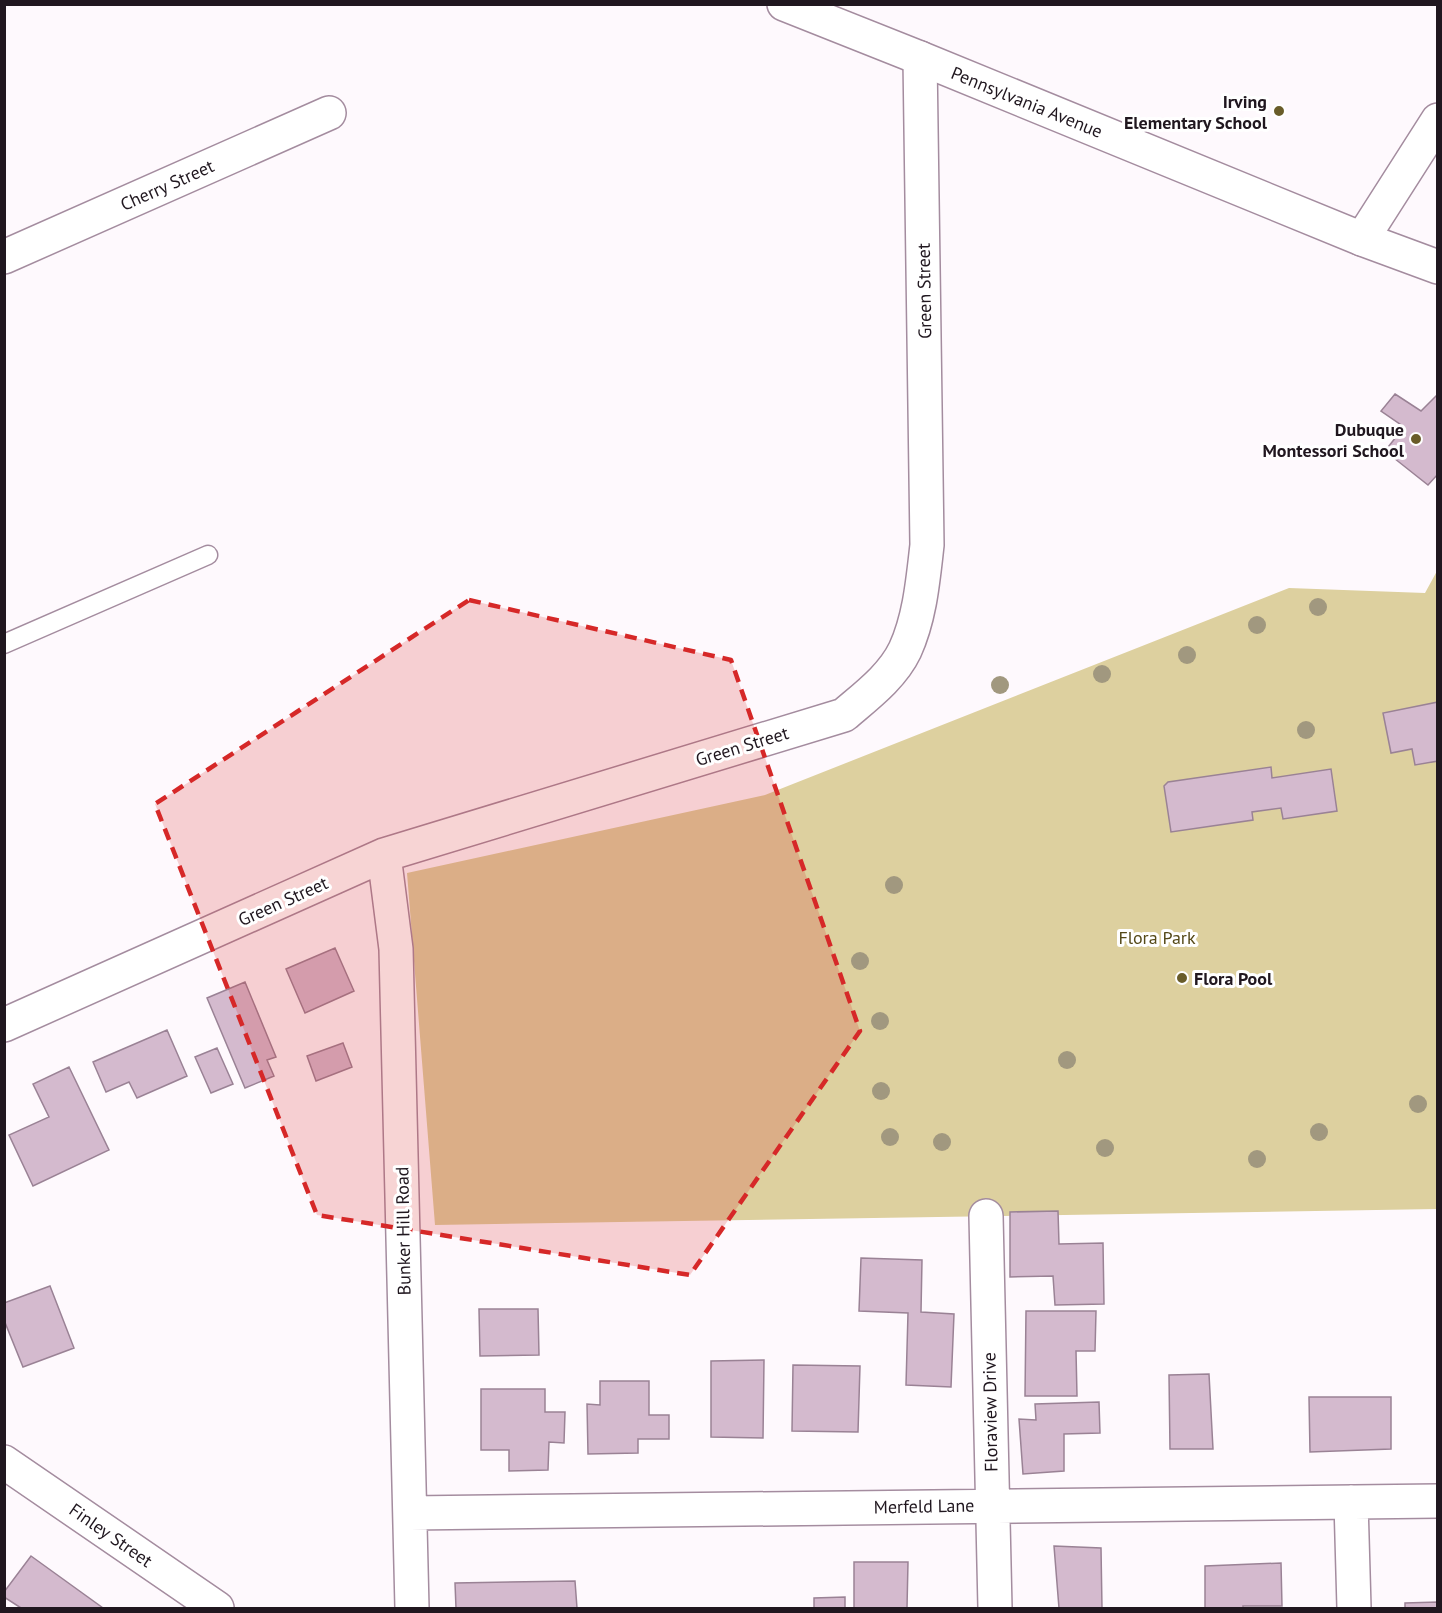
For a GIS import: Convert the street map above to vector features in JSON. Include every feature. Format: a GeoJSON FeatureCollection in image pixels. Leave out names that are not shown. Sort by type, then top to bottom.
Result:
{"type":"FeatureCollection","features":[{"type":"Feature","properties":{"kind":"street","name":"Pennsylvania Avenue"},"geometry":{"type":"LineString","coordinates":[[784,4],[1362,239],[1437,267]]}},
{"type":"Feature","properties":{"kind":"street","name":"Green Street"},"geometry":{"type":"LineString","coordinates":[[4,1025],[384,855],[844,716],[880,683],[904,651],[919,606],[927,545],[920,58]]}},
{"type":"Feature","properties":{"kind":"street","name":"Cherry Street"},"geometry":{"type":"LineString","coordinates":[[4,257],[328,113]]}},
{"type":"Feature","properties":{"kind":"street"},"geometry":{"type":"LineString","coordinates":[[1362,239],[1437,120]]}},
{"type":"Feature","properties":{"kind":"street","name":"Bunker Hill Road"},"geometry":{"type":"LineString","coordinates":[[384,855],[396,949],[412,1608]]}},
{"type":"Feature","properties":{"kind":"street","name":"Floraview Drive"},"geometry":{"type":"LineString","coordinates":[[986,1216],[995,1608]]}},
{"type":"Feature","properties":{"kind":"street","name":"Finley Street"},"geometry":{"type":"LineString","coordinates":[[4,1462],[217,1608]]}},
{"type":"Feature","properties":{"kind":"street","name":"Merfeld Lane"},"geometry":{"type":"LineString","coordinates":[[410,1514],[1437,1500]]}},
{"type":"Feature","properties":{"kind":"street"},"geometry":{"type":"LineString","coordinates":[[1351,1502],[1354,1608]]}},
{"type":"Feature","properties":{"kind":"lane"},"geometry":{"type":"LineString","coordinates":[[4,644],[208,555]]}},
{"type":"Feature","properties":{"kind":"highlighted area"},"geometry":{"type":"Polygon","coordinates":[[[469,600],[731,660],[860,1031],[690,1275],[317,1215],[155,804],[469,600]]]}},
{"type":"Feature","properties":{"kind":"green space","name":"Flora Park"},"geometry":{"type":"Polygon","coordinates":[[[1437,571],[1437,1209],[435,1225],[407,873],[765,795],[1289,588],[1425,593],[1437,571]]]}},
{"type":"Feature","properties":{"kind":"building","name":"Dubuque Montessori School"},"geometry":{"type":"Polygon","coordinates":[[[1395,394],[1421,411],[1438,394],[1438,474],[1428,485],[1385,451],[1404,427],[1381,411],[1395,394]]]}},
{"type":"Feature","properties":{"kind":"building"},"geometry":{"type":"Polygon","coordinates":[[[1438,702],[1438,761],[1415,765],[1412,749],[1391,753],[1383,713],[1438,702]]]}},
{"type":"Feature","properties":{"kind":"building"},"geometry":{"type":"Polygon","coordinates":[[[1271,767],[1272,778],[1331,769],[1337,811],[1283,819],[1281,808],[1252,812],[1253,820],[1171,832],[1164,786],[1168,782],[1271,767]]]}},
{"type":"Feature","properties":{"kind":"building"},"geometry":{"type":"Polygon","coordinates":[[[335,948],[354,991],[305,1013],[286,969],[335,948]]]}},
{"type":"Feature","properties":{"kind":"building"},"geometry":{"type":"Polygon","coordinates":[[[245,982],[276,1057],[267,1060],[274,1076],[245,1088],[207,998],[245,982]]]}},
{"type":"Feature","properties":{"kind":"building"},"geometry":{"type":"Polygon","coordinates":[[[167,1030],[187,1076],[137,1098],[129,1082],[106,1092],[93,1062],[167,1030]]]}},
{"type":"Feature","properties":{"kind":"building"},"geometry":{"type":"Polygon","coordinates":[[[343,1043],[352,1067],[316,1081],[307,1056],[343,1043]]]}},
{"type":"Feature","properties":{"kind":"building"},"geometry":{"type":"Polygon","coordinates":[[[217,1048],[233,1084],[211,1093],[195,1057],[217,1048]]]}},
{"type":"Feature","properties":{"kind":"building"},"geometry":{"type":"Polygon","coordinates":[[[69,1067],[109,1150],[33,1186],[9,1135],[49,1117],[33,1084],[69,1067]]]}},
{"type":"Feature","properties":{"kind":"building"},"geometry":{"type":"Polygon","coordinates":[[[1058,1211],[1059,1244],[1103,1243],[1104,1304],[1055,1305],[1053,1276],[1010,1277],[1010,1212],[1058,1211]]]}},
{"type":"Feature","properties":{"kind":"building"},"geometry":{"type":"Polygon","coordinates":[[[861,1258],[922,1260],[921,1312],[954,1314],[951,1387],[906,1385],[908,1313],[859,1311],[861,1258]]]}},
{"type":"Feature","properties":{"kind":"building"},"geometry":{"type":"Polygon","coordinates":[[[50,1286],[74,1348],[23,1367],[4,1320],[4,1303],[50,1286]]]}},
{"type":"Feature","properties":{"kind":"building"},"geometry":{"type":"Polygon","coordinates":[[[479,1309],[538,1309],[539,1355],[480,1356],[479,1309]]]}},
{"type":"Feature","properties":{"kind":"building"},"geometry":{"type":"Polygon","coordinates":[[[1026,1311],[1096,1311],[1095,1351],[1076,1351],[1077,1396],[1025,1396],[1026,1311]]]}},
{"type":"Feature","properties":{"kind":"building"},"geometry":{"type":"Polygon","coordinates":[[[764,1360],[763,1438],[711,1437],[711,1361],[764,1360]]]}},
{"type":"Feature","properties":{"kind":"building"},"geometry":{"type":"Polygon","coordinates":[[[793,1365],[860,1366],[858,1432],[792,1431],[793,1365]]]}},
{"type":"Feature","properties":{"kind":"building"},"geometry":{"type":"Polygon","coordinates":[[[1209,1374],[1213,1449],[1170,1449],[1169,1375],[1209,1374]]]}},
{"type":"Feature","properties":{"kind":"building"},"geometry":{"type":"Polygon","coordinates":[[[600,1381],[649,1381],[649,1415],[669,1415],[669,1439],[638,1439],[638,1453],[588,1454],[587,1404],[600,1405],[600,1381]]]}},
{"type":"Feature","properties":{"kind":"building"},"geometry":{"type":"Polygon","coordinates":[[[481,1389],[545,1389],[545,1412],[565,1412],[564,1443],[549,1442],[548,1470],[509,1471],[509,1450],[481,1450],[481,1389]]]}},
{"type":"Feature","properties":{"kind":"building"},"geometry":{"type":"Polygon","coordinates":[[[1309,1397],[1391,1397],[1391,1449],[1310,1452],[1309,1397]]]}},
{"type":"Feature","properties":{"kind":"building"},"geometry":{"type":"Polygon","coordinates":[[[1099,1402],[1100,1433],[1064,1434],[1064,1471],[1023,1474],[1019,1419],[1036,1420],[1035,1404],[1099,1402]]]}},
{"type":"Feature","properties":{"kind":"building"},"geometry":{"type":"Polygon","coordinates":[[[1054,1546],[1101,1548],[1102,1608],[1059,1608],[1054,1546]]]}},
{"type":"Feature","properties":{"kind":"building"},"geometry":{"type":"Polygon","coordinates":[[[31,1556],[103,1608],[21,1608],[4,1597],[4,1592],[31,1556]]]}},
{"type":"Feature","properties":{"kind":"building"},"geometry":{"type":"Polygon","coordinates":[[[854,1562],[908,1562],[907,1608],[854,1608],[854,1562]]]}},
{"type":"Feature","properties":{"kind":"building"},"geometry":{"type":"Polygon","coordinates":[[[1281,1563],[1282,1606],[1205,1608],[1205,1566],[1281,1563]]]}},
{"type":"Feature","properties":{"kind":"building"},"geometry":{"type":"Polygon","coordinates":[[[575,1581],[577,1608],[456,1608],[455,1583],[575,1581]]]}},
{"type":"Feature","properties":{"kind":"building"},"geometry":{"type":"Polygon","coordinates":[[[845,1597],[845,1608],[814,1608],[814,1598],[845,1597]]]}},
{"type":"Feature","properties":{"kind":"building"},"geometry":{"type":"Polygon","coordinates":[[[1438,1602],[1438,1608],[1405,1608],[1405,1603],[1438,1602]]]}},
{"type":"Feature","properties":{"kind":"place","name":"Irving Elementary School"},"geometry":{"type":"Point","coordinates":[1279,111]}},
{"type":"Feature","properties":{"kind":"place","name":"Dubuque Montessori School"},"geometry":{"type":"Point","coordinates":[1416,439]}},
{"type":"Feature","properties":{"kind":"place","name":"Flora Pool"},"geometry":{"type":"Point","coordinates":[1182,978]}}]}
